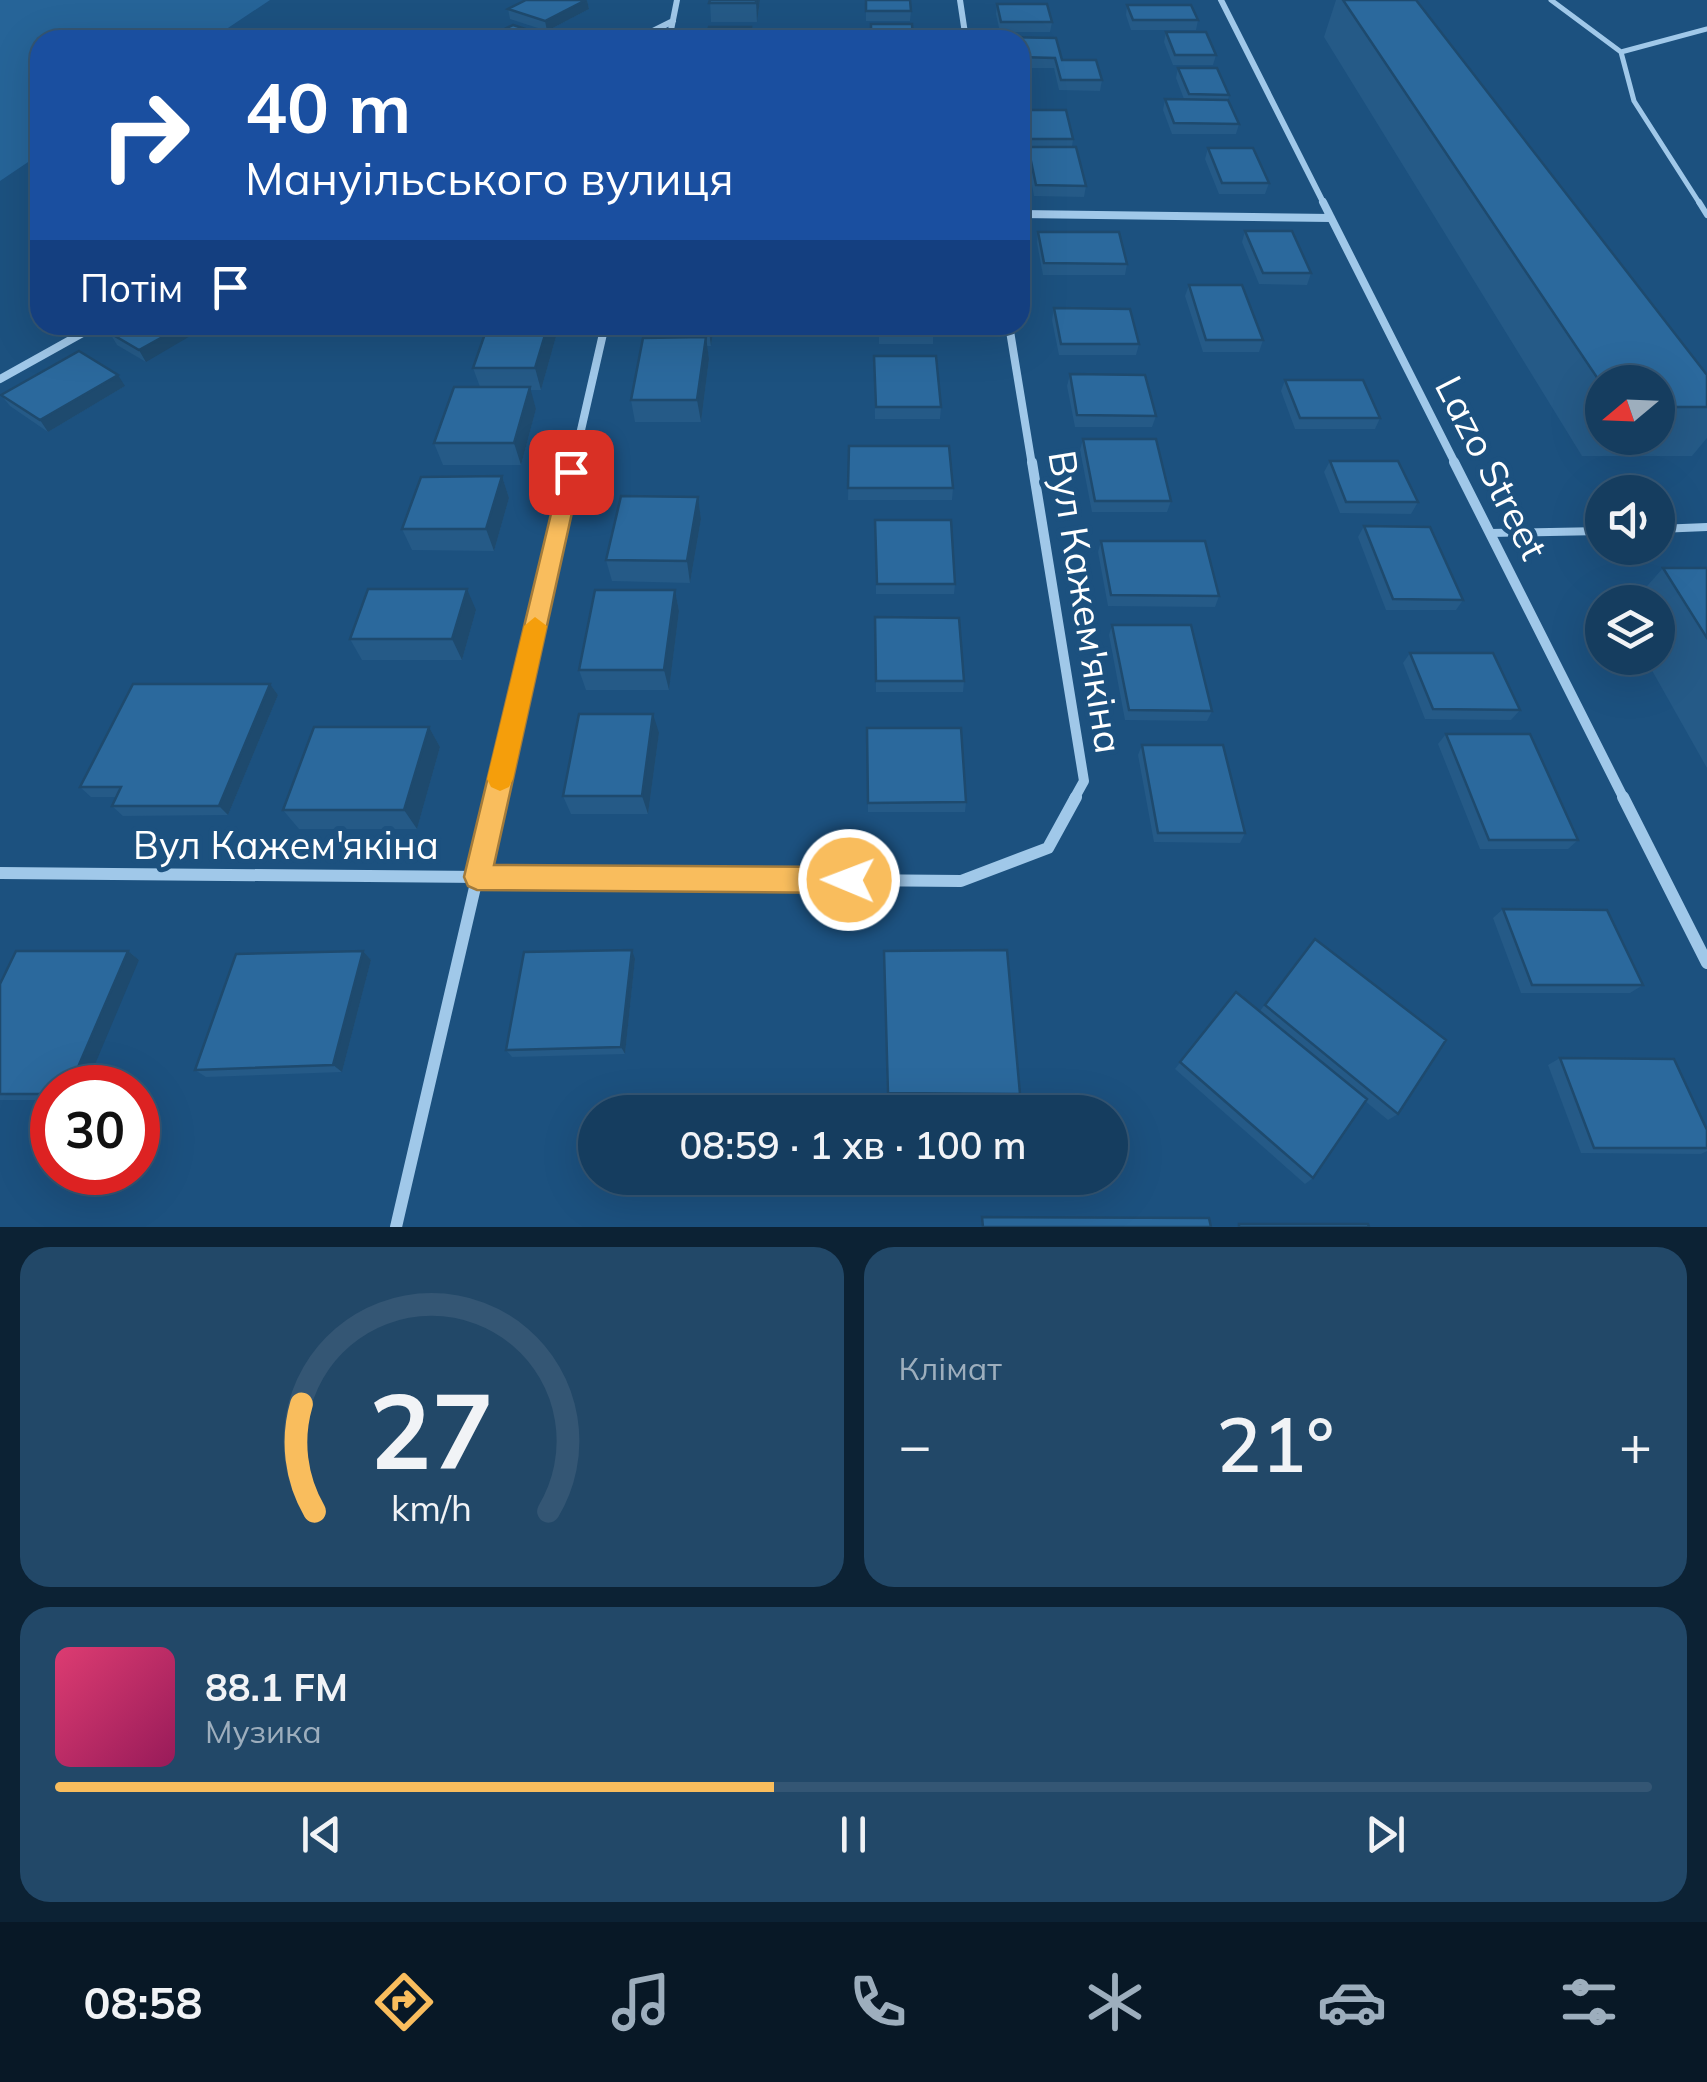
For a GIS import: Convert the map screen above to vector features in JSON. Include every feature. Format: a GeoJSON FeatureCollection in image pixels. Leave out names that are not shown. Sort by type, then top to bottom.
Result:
{"type":"FeatureCollection","features":[{"type":"Feature","properties":{"kind":"street"},"geometry":{"type":"LineString","coordinates":[[671,30],[677,0]]}},
{"type":"Feature","properties":{"kind":"street"},"geometry":{"type":"LineString","coordinates":[[960,0],[964,30]]}},
{"type":"Feature","properties":{"kind":"street","name":"Lazo Street"},"geometry":{"type":"LineString","coordinates":[[1222,0],[1707,962]]}},
{"type":"Feature","properties":{"kind":"street"},"geometry":{"type":"LineString","coordinates":[[655,30],[673,21]]}},
{"type":"Feature","properties":{"kind":"street"},"geometry":{"type":"LineString","coordinates":[[1030,214],[1332,218]]}},
{"type":"Feature","properties":{"kind":"street"},"geometry":{"type":"LineString","coordinates":[[0,379],[79,335]]}},
{"type":"Feature","properties":{"kind":"street"},"geometry":{"type":"LineString","coordinates":[[396,1227],[603,335]]}},
{"type":"Feature","properties":{"kind":"street","name":"Вул Кажем'якіна"},"geometry":{"type":"LineString","coordinates":[[0,873],[960,881],[1048,848],[1084,781],[1012,335]]}},
{"type":"Feature","properties":{"kind":"lane"},"geometry":{"type":"LineString","coordinates":[[1551,0],[1621,52],[1634,101],[1707,215]]}},
{"type":"Feature","properties":{"kind":"lane"},"geometry":{"type":"LineString","coordinates":[[1621,52],[1707,29]]}},
{"type":"Feature","properties":{"kind":"lane"},"geometry":{"type":"LineString","coordinates":[[1675,528],[1707,527]]}},
{"type":"Feature","properties":{"kind":"lane"},"geometry":{"type":"LineString","coordinates":[[1490,532],[1585,530]]}},
{"type":"Feature","properties":{"kind":"shaded area"},"geometry":{"type":"Polygon","coordinates":[[[0,0],[270,0],[225,30],[30,30],[30,161],[0,181],[0,0]]]}},
{"type":"Feature","properties":{"kind":"building"},"geometry":{"type":"Polygon","coordinates":[[[526,0],[586,0],[545,21],[508,9],[526,0]]]}},
{"type":"Feature","properties":{"kind":"building"},"geometry":{"type":"Polygon","coordinates":[[[756,0],[756,3],[709,3],[756,0]]]}},
{"type":"Feature","properties":{"kind":"building"},"geometry":{"type":"Polygon","coordinates":[[[866,0],[910,0],[911,11],[866,11],[866,0]]]}},
{"type":"Feature","properties":{"kind":"building"},"geometry":{"type":"Polygon","coordinates":[[[1343,0],[1416,0],[1707,375],[1707,407],[1675,407],[1675,365],[1589,365],[1343,0]]]}},
{"type":"Feature","properties":{"kind":"building"},"geometry":{"type":"Polygon","coordinates":[[[997,4],[1047,4],[1052,22],[1001,22],[997,4]]]}},
{"type":"Feature","properties":{"kind":"building"},"geometry":{"type":"Polygon","coordinates":[[[1127,5],[1191,5],[1198,20],[1133,20],[1127,5]]]}},
{"type":"Feature","properties":{"kind":"building"},"geometry":{"type":"Polygon","coordinates":[[[871,24],[912,24],[912,30],[871,30],[871,24]]]}},
{"type":"Feature","properties":{"kind":"building"},"geometry":{"type":"Polygon","coordinates":[[[513,25],[528,30],[503,30],[513,25]]]}},
{"type":"Feature","properties":{"kind":"building"},"geometry":{"type":"Polygon","coordinates":[[[709,27],[751,27],[751,30],[708,30],[709,27]]]}},
{"type":"Feature","properties":{"kind":"building"},"geometry":{"type":"Polygon","coordinates":[[[1166,32],[1206,32],[1216,55],[1175,55],[1166,32]]]}},
{"type":"Feature","properties":{"kind":"building"},"geometry":{"type":"Polygon","coordinates":[[[1030,37],[1056,38],[1062,60],[1096,60],[1102,80],[1061,80],[1055,58],[1030,57],[1030,37]]]}},
{"type":"Feature","properties":{"kind":"building"},"geometry":{"type":"Polygon","coordinates":[[[1178,68],[1217,68],[1229,95],[1189,94],[1178,68]]]}},
{"type":"Feature","properties":{"kind":"building"},"geometry":{"type":"Polygon","coordinates":[[[1165,99],[1228,100],[1239,124],[1174,123],[1165,99]]]}},
{"type":"Feature","properties":{"kind":"building"},"geometry":{"type":"Polygon","coordinates":[[[1030,110],[1066,110],[1073,139],[1030,139],[1030,110]]]}},
{"type":"Feature","properties":{"kind":"building"},"geometry":{"type":"Polygon","coordinates":[[[1030,147],[1076,147],[1086,186],[1036,185],[1030,147]]]}},
{"type":"Feature","properties":{"kind":"building"},"geometry":{"type":"Polygon","coordinates":[[[1208,148],[1253,148],[1269,183],[1222,183],[1208,148]]]}},
{"type":"Feature","properties":{"kind":"building"},"geometry":{"type":"Polygon","coordinates":[[[1245,231],[1292,231],[1311,273],[1263,273],[1245,231]]]}},
{"type":"Feature","properties":{"kind":"building"},"geometry":{"type":"Polygon","coordinates":[[[1038,232],[1119,232],[1127,264],[1044,263],[1038,232]]]}},
{"type":"Feature","properties":{"kind":"building"},"geometry":{"type":"Polygon","coordinates":[[[1189,285],[1242,285],[1263,340],[1206,340],[1189,285]]]}},
{"type":"Feature","properties":{"kind":"building"},"geometry":{"type":"Polygon","coordinates":[[[1054,308],[1130,309],[1139,344],[1061,344],[1054,308]]]}},
{"type":"Feature","properties":{"kind":"building"},"geometry":{"type":"Polygon","coordinates":[[[113,335],[166,335],[139,350],[113,335]]]}},
{"type":"Feature","properties":{"kind":"building"},"geometry":{"type":"Polygon","coordinates":[[[485,335],[545,335],[535,368],[473,368],[485,335]]]}},
{"type":"Feature","properties":{"kind":"building"},"geometry":{"type":"Polygon","coordinates":[[[706,337],[697,400],[631,400],[643,338],[706,337]]]}},
{"type":"Feature","properties":{"kind":"building"},"geometry":{"type":"Polygon","coordinates":[[[79,351],[118,375],[40,420],[1,395],[79,351]]]}},
{"type":"Feature","properties":{"kind":"building"},"geometry":{"type":"Polygon","coordinates":[[[874,356],[936,356],[941,407],[876,407],[874,356]]]}},
{"type":"Feature","properties":{"kind":"building"},"geometry":{"type":"Polygon","coordinates":[[[1070,374],[1145,375],[1156,416],[1077,415],[1070,374]]]}},
{"type":"Feature","properties":{"kind":"building"},"geometry":{"type":"Polygon","coordinates":[[[1285,380],[1363,380],[1380,418],[1300,418],[1285,380]]]}},
{"type":"Feature","properties":{"kind":"building"},"geometry":{"type":"Polygon","coordinates":[[[454,387],[530,387],[514,443],[434,443],[454,387]]]}},
{"type":"Feature","properties":{"kind":"building"},"geometry":{"type":"Polygon","coordinates":[[[1083,439],[1156,439],[1171,501],[1095,501],[1083,439]]]}},
{"type":"Feature","properties":{"kind":"building"},"geometry":{"type":"Polygon","coordinates":[[[849,446],[949,446],[953,488],[848,488],[849,446]]]}},
{"type":"Feature","properties":{"kind":"building"},"geometry":{"type":"Polygon","coordinates":[[[1330,461],[1398,461],[1418,502],[1346,502],[1330,461]]]}},
{"type":"Feature","properties":{"kind":"building"},"geometry":{"type":"Polygon","coordinates":[[[502,476],[486,529],[402,529],[421,477],[502,476]]]}},
{"type":"Feature","properties":{"kind":"building"},"geometry":{"type":"Polygon","coordinates":[[[621,496],[698,497],[687,561],[606,560],[621,496]]]}},
{"type":"Feature","properties":{"kind":"building"},"geometry":{"type":"Polygon","coordinates":[[[875,520],[951,520],[955,584],[877,584],[875,520]]]}},
{"type":"Feature","properties":{"kind":"building"},"geometry":{"type":"Polygon","coordinates":[[[1364,526],[1430,527],[1463,600],[1393,599],[1364,526]]]}},
{"type":"Feature","properties":{"kind":"building"},"geometry":{"type":"Polygon","coordinates":[[[1101,541],[1205,541],[1219,596],[1111,595],[1101,541]]]}},
{"type":"Feature","properties":{"kind":"building"},"geometry":{"type":"Polygon","coordinates":[[[1663,568],[1707,568],[1707,638],[1675,585],[1663,568]]]}},
{"type":"Feature","properties":{"kind":"building"},"geometry":{"type":"Polygon","coordinates":[[[368,589],[467,589],[452,639],[350,639],[368,589]]]}},
{"type":"Feature","properties":{"kind":"building"},"geometry":{"type":"Polygon","coordinates":[[[595,590],[675,590],[664,670],[579,670],[595,590]]]}},
{"type":"Feature","properties":{"kind":"building"},"geometry":{"type":"Polygon","coordinates":[[[875,617],[959,618],[964,681],[876,681],[875,617]]]}},
{"type":"Feature","properties":{"kind":"building"},"geometry":{"type":"Polygon","coordinates":[[[1112,625],[1191,625],[1212,711],[1129,710],[1112,625]]]}},
{"type":"Feature","properties":{"kind":"building"},"geometry":{"type":"Polygon","coordinates":[[[1410,653],[1493,653],[1520,710],[1433,709],[1410,653]]]}},
{"type":"Feature","properties":{"kind":"building"},"geometry":{"type":"Polygon","coordinates":[[[133,684],[270,684],[219,806],[112,806],[121,787],[80,787],[133,684]]]}},
{"type":"Feature","properties":{"kind":"building"},"geometry":{"type":"Polygon","coordinates":[[[579,714],[653,714],[642,796],[563,796],[579,714]]]}},
{"type":"Feature","properties":{"kind":"building"},"geometry":{"type":"Polygon","coordinates":[[[314,727],[429,727],[404,810],[283,810],[314,727]]]}},
{"type":"Feature","properties":{"kind":"building"},"geometry":{"type":"Polygon","coordinates":[[[867,728],[961,728],[966,802],[868,803],[867,728]]]}},
{"type":"Feature","properties":{"kind":"building"},"geometry":{"type":"Polygon","coordinates":[[[1446,734],[1530,734],[1578,840],[1489,840],[1446,734]]]}},
{"type":"Feature","properties":{"kind":"building"},"geometry":{"type":"Polygon","coordinates":[[[1142,745],[1223,745],[1245,833],[1158,833],[1142,745]]]}},
{"type":"Feature","properties":{"kind":"building"},"geometry":{"type":"Polygon","coordinates":[[[1503,909],[1607,910],[1643,985],[1532,985],[1503,909]]]}},
{"type":"Feature","properties":{"kind":"building"},"geometry":{"type":"Polygon","coordinates":[[[1315,939],[1446,1040],[1398,1114],[1265,1005],[1315,939]]]}},
{"type":"Feature","properties":{"kind":"building"},"geometry":{"type":"Polygon","coordinates":[[[632,950],[621,1047],[506,1050],[524,952],[632,950]]]}},
{"type":"Feature","properties":{"kind":"building"},"geometry":{"type":"Polygon","coordinates":[[[1007,950],[1020,1094],[888,1093],[884,951],[1007,950]]]}},
{"type":"Feature","properties":{"kind":"building"},"geometry":{"type":"Polygon","coordinates":[[[16,951],[128,951],[79,1065],[30,1065],[30,1094],[0,1094],[0,984],[16,951]]]}},
{"type":"Feature","properties":{"kind":"building"},"geometry":{"type":"Polygon","coordinates":[[[363,951],[333,1065],[195,1070],[236,954],[363,951]]]}},
{"type":"Feature","properties":{"kind":"building"},"geometry":{"type":"Polygon","coordinates":[[[1236,992],[1367,1099],[1313,1178],[1180,1062],[1236,992]]]}},
{"type":"Feature","properties":{"kind":"building"},"geometry":{"type":"Polygon","coordinates":[[[1560,1058],[1674,1059],[1707,1130],[1707,1148],[1594,1148],[1560,1058]]]}},
{"type":"Feature","properties":{"kind":"building"},"geometry":{"type":"Polygon","coordinates":[[[982,1217],[1209,1218],[1211,1227],[983,1227],[982,1217]]]}},
{"type":"Feature","properties":{"kind":"building"},"geometry":{"type":"Polygon","coordinates":[[[1368,1224],[1369,1227],[1239,1227],[1368,1224]]]}},
{"type":"Feature","properties":{"kind":"slow traffic"},"geometry":{"type":"LineString","coordinates":[[500,779],[535,626]]}},
{"type":"Feature","properties":{"kind":"route"},"geometry":{"type":"LineString","coordinates":[[571,472],[477,877],[849,880]]}}]}
